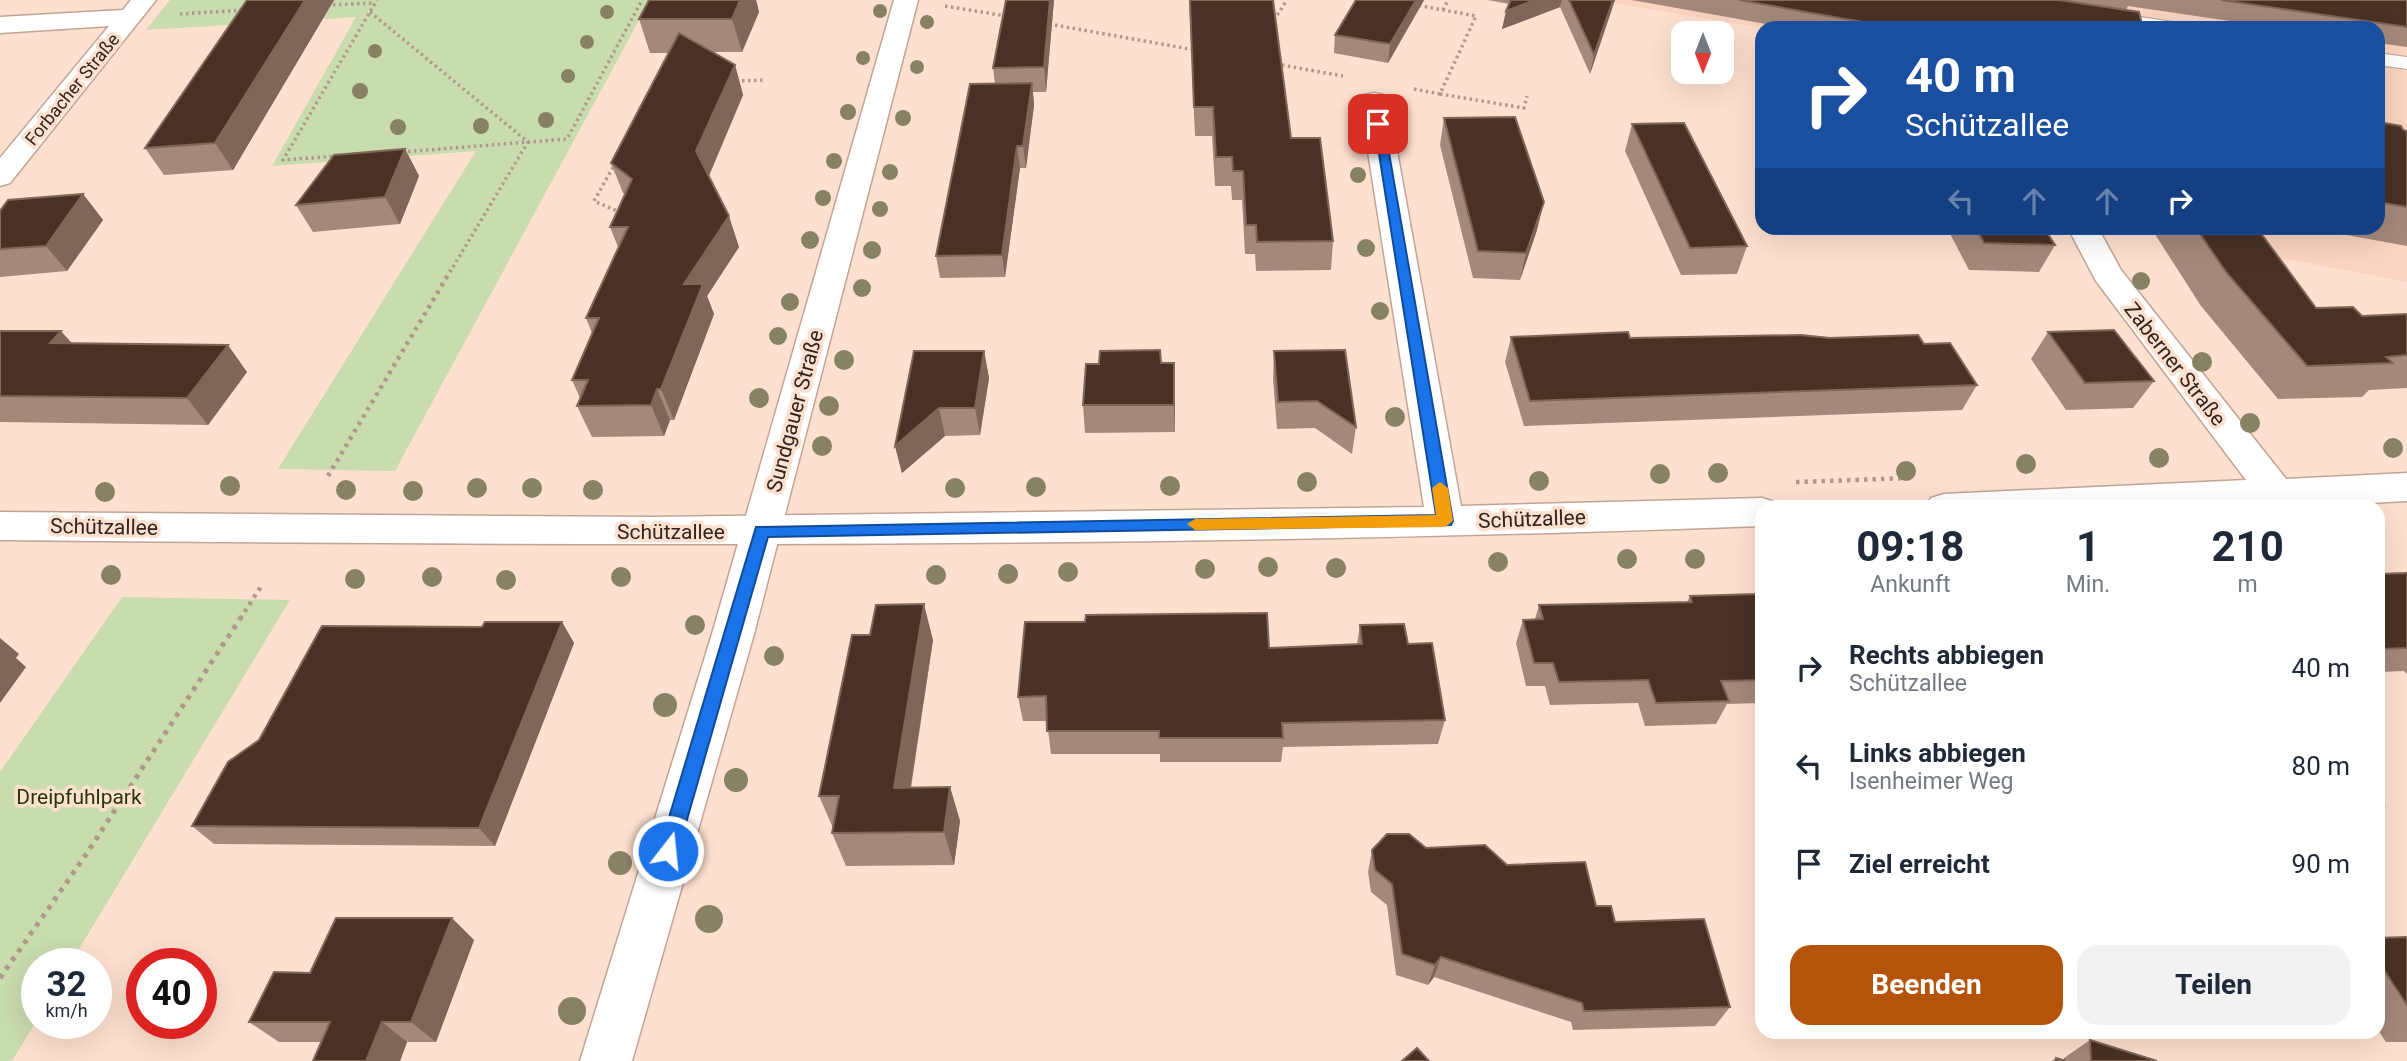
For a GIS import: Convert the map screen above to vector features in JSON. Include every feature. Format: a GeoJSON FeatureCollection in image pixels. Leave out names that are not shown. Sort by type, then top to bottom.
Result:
{"type":"FeatureCollection","features":[{"type":"Feature","properties":{"kind":"street","name":"Sundgauer Straße"},"geometry":{"type":"LineString","coordinates":[[606,1061],[762,531],[906,0]]}},
{"type":"Feature","properties":{"kind":"street"},"geometry":{"type":"LineString","coordinates":[[0,25],[137,8]]}},
{"type":"Feature","properties":{"kind":"street","name":"Forbacher Straße"},"geometry":{"type":"LineString","coordinates":[[0,177],[137,8]]}},
{"type":"Feature","properties":{"kind":"street"},"geometry":{"type":"LineString","coordinates":[[1389,94],[1445,521]]}},
{"type":"Feature","properties":{"kind":"street","name":"Zaberner Straße"},"geometry":{"type":"LineString","coordinates":[[2086,235],[2106,274],[2277,494]]}},
{"type":"Feature","properties":{"kind":"street"},"geometry":{"type":"LineString","coordinates":[[2134,500],[2407,487]]}},
{"type":"Feature","properties":{"kind":"street","name":"Schützallee"},"geometry":{"type":"LineString","coordinates":[[0,526],[762,531],[1445,521],[1755,512]]}},
{"type":"Feature","properties":{"kind":"lane"},"geometry":{"type":"LineString","coordinates":[[2080,14],[2126,21]]}},
{"type":"Feature","properties":{"kind":"lane"},"geometry":{"type":"LineString","coordinates":[[2385,60],[2407,63]]}},
{"type":"Feature","properties":{"kind":"path"},"geometry":{"type":"LineString","coordinates":[[392,152],[567,139],[642,0]]}},
{"type":"Feature","properties":{"kind":"path"},"geometry":{"type":"LineString","coordinates":[[1267,29],[1287,0]]}},
{"type":"Feature","properties":{"kind":"path"},"geometry":{"type":"LineString","coordinates":[[1443,10],[1448,0]]}},
{"type":"Feature","properties":{"kind":"path"},"geometry":{"type":"LineString","coordinates":[[320,6],[376,1]]}},
{"type":"Feature","properties":{"kind":"path"},"geometry":{"type":"LineString","coordinates":[[351,155],[283,160],[376,1]]}},
{"type":"Feature","properties":{"kind":"path"},"geometry":{"type":"LineString","coordinates":[[1407,4],[1476,16],[1440,93]]}},
{"type":"Feature","properties":{"kind":"path"},"geometry":{"type":"LineString","coordinates":[[943,5],[1009,17]]}},
{"type":"Feature","properties":{"kind":"path"},"geometry":{"type":"LineString","coordinates":[[180,14],[250,10]]}},
{"type":"Feature","properties":{"kind":"path"},"geometry":{"type":"LineString","coordinates":[[370,12],[528,142]]}},
{"type":"Feature","properties":{"kind":"path"},"geometry":{"type":"LineString","coordinates":[[1049,24],[1195,50]]}},
{"type":"Feature","properties":{"kind":"path"},"geometry":{"type":"LineString","coordinates":[[1274,64],[1347,77]]}},
{"type":"Feature","properties":{"kind":"path"},"geometry":{"type":"LineString","coordinates":[[724,81],[765,80]]}},
{"type":"Feature","properties":{"kind":"path"},"geometry":{"type":"LineString","coordinates":[[1389,94],[1440,93],[1524,108],[1527,96]]}},
{"type":"Feature","properties":{"kind":"path"},"geometry":{"type":"LineString","coordinates":[[328,476],[528,142]]}},
{"type":"Feature","properties":{"kind":"path"},"geometry":{"type":"LineString","coordinates":[[617,211],[594,201],[620,155]]}},
{"type":"Feature","properties":{"kind":"path"},"geometry":{"type":"LineString","coordinates":[[1793,482],[1917,478]]}},
{"type":"Feature","properties":{"kind":"path"},"geometry":{"type":"LineString","coordinates":[[0,978],[85,856],[262,585]]}},
{"type":"Feature","properties":{"kind":"shaded area"},"geometry":{"type":"Polygon","coordinates":[[[1594,0],[2407,0],[2407,282],[2162,235],[2385,235],[2385,21],[1755,21],[1755,27],[1734,23],[1734,21],[1594,0]]]}},
{"type":"Feature","properties":{"kind":"green space"},"geometry":{"type":"Polygon","coordinates":[[[170,0],[650,0],[395,471],[278,469],[476,151],[272,166],[356,17],[146,30],[170,0]]]}},
{"type":"Feature","properties":{"kind":"green space","name":"Dreipfuhlpark"},"geometry":{"type":"Polygon","coordinates":[[[122,597],[290,600],[80,948],[21,948],[21,1039],[25,1039],[12,1061],[0,1061],[0,772],[122,597]]]}},
{"type":"Feature","properties":{"kind":"building"},"geometry":{"type":"Polygon","coordinates":[[[247,0],[305,0],[215,143],[145,148],[247,0]]]}},
{"type":"Feature","properties":{"kind":"building"},"geometry":{"type":"Polygon","coordinates":[[[649,0],[740,0],[732,19],[639,19],[649,0]]]}},
{"type":"Feature","properties":{"kind":"building"},"geometry":{"type":"Polygon","coordinates":[[[1006,0],[1050,0],[1044,67],[993,68],[1006,0]]]}},
{"type":"Feature","properties":{"kind":"building"},"geometry":{"type":"Polygon","coordinates":[[[1190,0],[1273,0],[1291,138],[1320,138],[1333,241],[1257,242],[1256,225],[1246,225],[1243,171],[1233,171],[1232,157],[1216,157],[1213,107],[1194,107],[1190,0]]]}},
{"type":"Feature","properties":{"kind":"building"},"geometry":{"type":"Polygon","coordinates":[[[1356,0],[1416,0],[1390,44],[1335,35],[1356,0]]]}},
{"type":"Feature","properties":{"kind":"building"},"geometry":{"type":"Polygon","coordinates":[[[1511,0],[1535,0],[1506,11],[1511,0]]]}},
{"type":"Feature","properties":{"kind":"building"},"geometry":{"type":"Polygon","coordinates":[[[1569,0],[1613,0],[1594,55],[1569,0]]]}},
{"type":"Feature","properties":{"kind":"building"},"geometry":{"type":"Polygon","coordinates":[[[1739,0],[2059,0],[2139,12],[2141,21],[1857,21],[1739,0]]]}},
{"type":"Feature","properties":{"kind":"building"},"geometry":{"type":"Polygon","coordinates":[[[2221,0],[2407,0],[2407,27],[2385,24],[2385,21],[2366,21],[2221,0]]]}},
{"type":"Feature","properties":{"kind":"building"},"geometry":{"type":"Polygon","coordinates":[[[679,33],[735,65],[696,151],[729,216],[684,284],[703,284],[661,389],[657,389],[651,405],[577,406],[588,380],[572,380],[599,318],[586,318],[628,227],[610,227],[632,179],[611,163],[679,33]]]}},
{"type":"Feature","properties":{"kind":"building"},"geometry":{"type":"Polygon","coordinates":[[[1032,83],[1023,146],[1017,146],[1002,255],[936,256],[970,84],[1032,83]]]}},
{"type":"Feature","properties":{"kind":"building"},"geometry":{"type":"Polygon","coordinates":[[[1515,117],[1544,202],[1526,253],[1478,251],[1444,118],[1515,117]]]}},
{"type":"Feature","properties":{"kind":"building"},"geometry":{"type":"Polygon","coordinates":[[[1684,123],[1747,246],[1690,248],[1632,124],[1684,123]]]}},
{"type":"Feature","properties":{"kind":"building"},"geometry":{"type":"Polygon","coordinates":[[[2385,123],[2401,126],[2407,131],[2407,207],[2385,203],[2385,123]]]}},
{"type":"Feature","properties":{"kind":"building"},"geometry":{"type":"Polygon","coordinates":[[[405,149],[385,197],[296,205],[334,155],[405,149]]]}},
{"type":"Feature","properties":{"kind":"building"},"geometry":{"type":"Polygon","coordinates":[[[83,194],[46,246],[0,249],[0,211],[8,200],[83,194]]]}},
{"type":"Feature","properties":{"kind":"building"},"geometry":{"type":"Polygon","coordinates":[[[1980,235],[2049,235],[2055,245],[1984,243],[1980,235]]]}},
{"type":"Feature","properties":{"kind":"building"},"geometry":{"type":"Polygon","coordinates":[[[2201,235],[2262,235],[2316,308],[2353,307],[2362,316],[2407,314],[2407,355],[2386,357],[2393,363],[2307,366],[2226,272],[2201,235]]]}},
{"type":"Feature","properties":{"kind":"building"},"geometry":{"type":"Polygon","coordinates":[[[2114,330],[2154,381],[2085,383],[2048,332],[2114,330]]]}},
{"type":"Feature","properties":{"kind":"building"},"geometry":{"type":"Polygon","coordinates":[[[0,331],[61,331],[50,343],[228,345],[187,398],[0,396],[0,331]]]}},
{"type":"Feature","properties":{"kind":"building"},"geometry":{"type":"Polygon","coordinates":[[[1628,332],[1630,338],[1918,335],[1924,344],[1950,343],[1977,385],[1530,401],[1511,337],[1628,332]]]}},
{"type":"Feature","properties":{"kind":"building"},"geometry":{"type":"Polygon","coordinates":[[[1160,350],[1161,363],[1174,363],[1174,405],[1083,405],[1086,364],[1099,364],[1100,351],[1160,350]]]}},
{"type":"Feature","properties":{"kind":"building"},"geometry":{"type":"Polygon","coordinates":[[[1345,350],[1356,427],[1317,401],[1278,402],[1274,351],[1345,350]]]}},
{"type":"Feature","properties":{"kind":"building"},"geometry":{"type":"Polygon","coordinates":[[[914,351],[984,351],[975,408],[939,408],[895,446],[914,351]]]}},
{"type":"Feature","properties":{"kind":"building"},"geometry":{"type":"Polygon","coordinates":[[[2407,573],[2407,648],[2385,649],[2385,574],[2407,573]]]}},
{"type":"Feature","properties":{"kind":"building"},"geometry":{"type":"Polygon","coordinates":[[[1755,594],[1755,680],[1721,681],[1729,701],[1656,703],[1648,680],[1559,682],[1553,663],[1534,663],[1523,620],[1543,619],[1539,605],[1692,602],[1690,596],[1755,594]]]}},
{"type":"Feature","properties":{"kind":"building"},"geometry":{"type":"Polygon","coordinates":[[[924,604],[894,788],[950,787],[944,832],[832,833],[839,796],[819,796],[852,635],[870,635],[876,605],[924,604]]]}},
{"type":"Feature","properties":{"kind":"building"},"geometry":{"type":"Polygon","coordinates":[[[1267,613],[1269,648],[1362,644],[1360,625],[1404,624],[1408,644],[1432,643],[1445,720],[1282,723],[1283,738],[1159,738],[1159,731],[1047,731],[1046,696],[1018,697],[1025,622],[1085,622],[1086,615],[1267,613]]]}},
{"type":"Feature","properties":{"kind":"building"},"geometry":{"type":"Polygon","coordinates":[[[485,622],[562,622],[479,828],[192,826],[228,762],[259,740],[322,626],[482,627],[485,622]]]}},
{"type":"Feature","properties":{"kind":"building"},"geometry":{"type":"Polygon","coordinates":[[[1387,834],[1409,834],[1426,848],[1485,845],[1507,865],[1585,862],[1596,906],[1611,906],[1615,922],[1704,919],[1730,1007],[1584,1011],[1582,1003],[1441,957],[1435,965],[1402,954],[1392,884],[1375,870],[1372,850],[1387,834]]]}},
{"type":"Feature","properties":{"kind":"building"},"geometry":{"type":"Polygon","coordinates":[[[336,918],[452,918],[411,1022],[382,1022],[366,1061],[313,1061],[330,1022],[249,1022],[274,972],[310,973],[336,918]]]}},
{"type":"Feature","properties":{"kind":"building"},"geometry":{"type":"Polygon","coordinates":[[[2407,937],[2407,1005],[2385,972],[2385,938],[2407,937]]]}},
{"type":"Feature","properties":{"kind":"building"},"geometry":{"type":"Polygon","coordinates":[[[2090,1040],[2157,1061],[2091,1061],[2090,1040]]]}},
{"type":"Feature","properties":{"kind":"building"},"geometry":{"type":"Polygon","coordinates":[[[1417,1048],[1429,1061],[1402,1061],[1417,1048]]]}},
{"type":"Feature","properties":{"kind":"slow traffic"},"geometry":{"type":"LineString","coordinates":[[1195,524],[1445,521],[1440,488]]}},
{"type":"Feature","properties":{"kind":"route"},"geometry":{"type":"LineString","coordinates":[[668,851],[762,531],[1445,521],[1378,124]]}}]}
